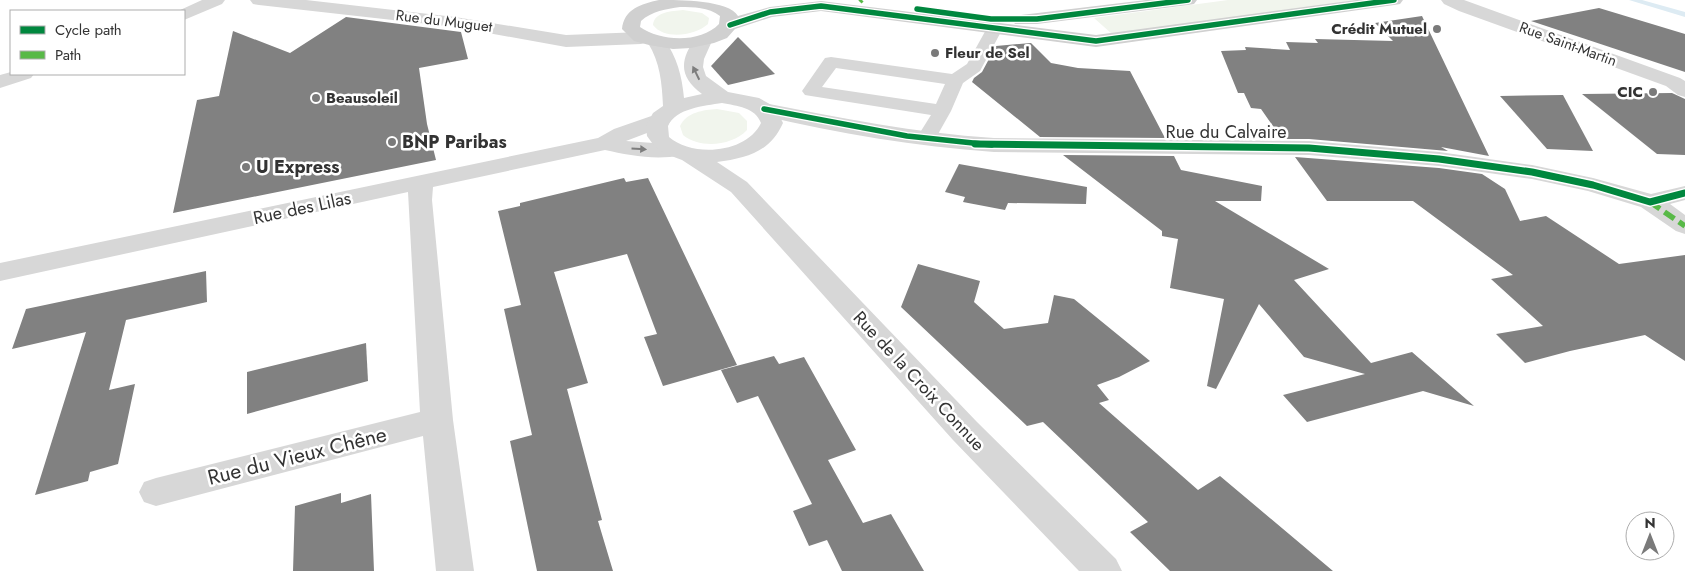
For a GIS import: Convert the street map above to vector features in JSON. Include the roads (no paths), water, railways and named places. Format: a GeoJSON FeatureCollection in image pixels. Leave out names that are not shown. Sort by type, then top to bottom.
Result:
{"type":"FeatureCollection","features":[{"type":"Feature","properties":{"kind":"main road"},"geometry":{"type":"LineString","coordinates":[[720,8],[752,7],[812,0]]}},
{"type":"Feature","properties":{"kind":"main road"},"geometry":{"type":"LineString","coordinates":[[842,0],[991,19],[1018,20],[1188,0]]}},
{"type":"Feature","properties":{"kind":"main road"},"geometry":{"type":"LineString","coordinates":[[730,25],[729,15],[720,8],[699,1],[661,3],[642,11],[632,19],[630,24],[631,30],[649,41],[680,44],[703,40],[720,33],[730,25],[770,12],[821,6],[1096,41],[1394,0]]}},
{"type":"Feature","properties":{"kind":"street"},"geometry":{"type":"LineString","coordinates":[[185,15],[216,0]]}},
{"type":"Feature","properties":{"kind":"street","name":"Rue du Muguet"},"geometry":{"type":"LineString","coordinates":[[259,0],[455,22],[566,41],[649,41]]}},
{"type":"Feature","properties":{"kind":"street","name":"Rue Saint-Martin"},"geometry":{"type":"LineString","coordinates":[[1450,0],[1673,82],[1685,91]]}},
{"type":"Feature","properties":{"kind":"street","name":"Rue du Muguet"},"geometry":{"type":"LineString","coordinates":[[539,36],[581,32],[632,19]]}},
{"type":"Feature","properties":{"kind":"street"},"geometry":{"type":"LineString","coordinates":[[703,40],[692,59],[693,70],[701,83],[722,98]]}},
{"type":"Feature","properties":{"kind":"street","name":"Rue de la Croix Connue"},"geometry":{"type":"LineString","coordinates":[[649,41],[663,51],[667,62],[667,114],[657,128],[658,136],[663,143],[739,187],[965,431],[1104,571]]}},
{"type":"Feature","properties":{"kind":"street"},"geometry":{"type":"LineString","coordinates":[[0,82],[21,75]]}},
{"type":"Feature","properties":{"kind":"street"},"geometry":{"type":"LineString","coordinates":[[667,114],[688,102],[722,98],[739,99],[753,103],[764,109],[771,117],[772,126],[768,135],[749,149],[720,156],[681,152]]}},
{"type":"Feature","properties":{"kind":"street","name":"Rue du Calvaire"},"geometry":{"type":"LineString","coordinates":[[764,109],[926,139],[994,145],[1310,148],[1378,152],[1532,172],[1593,185],[1650,202]]}},
{"type":"Feature","properties":{"kind":"street","name":"Rue des Lilas"},"geometry":{"type":"LineString","coordinates":[[0,272],[605,143],[667,114]]}},
{"type":"Feature","properties":{"kind":"street","name":"Rue du Calvaire"},"geometry":{"type":"LineString","coordinates":[[768,135],[813,126],[843,125]]}},
{"type":"Feature","properties":{"kind":"street","name":"Rue des Lilas"},"geometry":{"type":"LineString","coordinates":[[605,143],[627,148],[681,152]]}},
{"type":"Feature","properties":{"kind":"street"},"geometry":{"type":"LineString","coordinates":[[739,187],[742,168],[749,149]]}},
{"type":"Feature","properties":{"kind":"street"},"geometry":{"type":"LineString","coordinates":[[421,183],[420,200],[437,420],[455,571]]}},
{"type":"Feature","properties":{"kind":"street"},"geometry":{"type":"LineString","coordinates":[[1650,202],[1685,193]]}},
{"type":"Feature","properties":{"kind":"street"},"geometry":{"type":"LineString","coordinates":[[1650,202],[1685,226]]}},
{"type":"Feature","properties":{"kind":"street","name":"Rue du Vieux Chêne"},"geometry":{"type":"LineString","coordinates":[[156,492],[437,420]]}},
{"type":"Feature","properties":{"kind":"lane"},"geometry":{"type":"LineString","coordinates":[[926,139],[942,111],[956,80],[974,67],[995,28]]}},
{"type":"Feature","properties":{"kind":"lane"},"geometry":{"type":"LineString","coordinates":[[942,111],[811,90],[831,62],[956,80]]}},
{"type":"Feature","properties":{"kind":"waterway"},"geometry":{"type":"LineString","coordinates":[[1633,0],[1685,15]]}},
{"type":"Feature","properties":{"kind":"place","name":"Crédit Mutuel"},"geometry":{"type":"Point","coordinates":[1437,29]}},
{"type":"Feature","properties":{"kind":"place","name":"Fleur de Sel"},"geometry":{"type":"Point","coordinates":[935,53]}},
{"type":"Feature","properties":{"kind":"place","name":"CIC"},"geometry":{"type":"Point","coordinates":[1653,92]}},
{"type":"Feature","properties":{"kind":"place","name":"Beausoleil"},"geometry":{"type":"Point","coordinates":[316,98]}},
{"type":"Feature","properties":{"kind":"place","name":"BNP Paribas"},"geometry":{"type":"Point","coordinates":[392,142]}},
{"type":"Feature","properties":{"kind":"place","name":"U Express"},"geometry":{"type":"Point","coordinates":[246,167]}}]}
